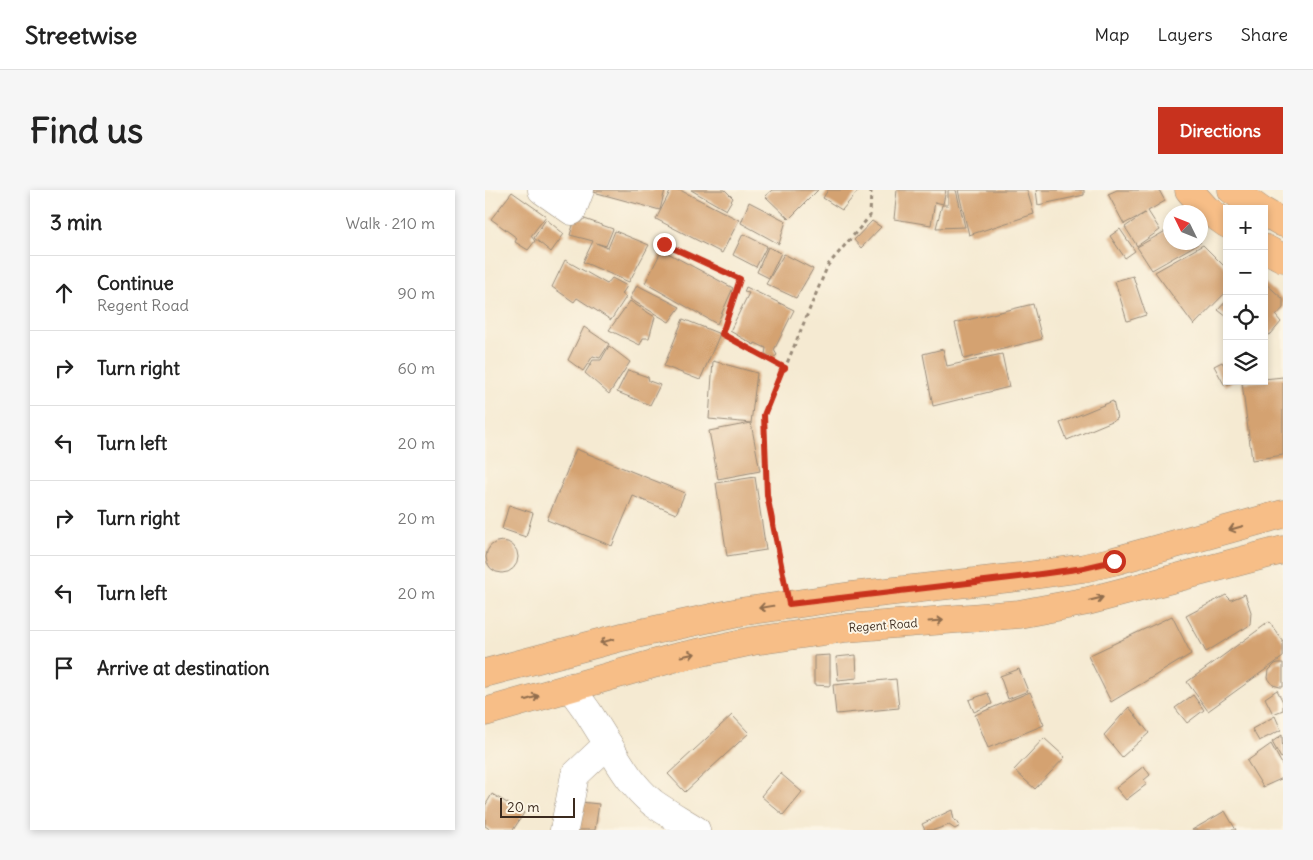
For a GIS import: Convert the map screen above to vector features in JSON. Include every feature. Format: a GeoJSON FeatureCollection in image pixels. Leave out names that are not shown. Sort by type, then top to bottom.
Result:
{"type":"FeatureCollection","features":[{"type":"Feature","properties":{"kind":"main road"},"geometry":{"type":"LineString","coordinates":[[1189,190],[1206,209],[1223,221]]}},
{"type":"Feature","properties":{"kind":"main road"},"geometry":{"type":"LineString","coordinates":[[1232,190],[1253,205]]}},
{"type":"Feature","properties":{"kind":"main road"},"geometry":{"type":"LineString","coordinates":[[1268,214],[1283,223]]}},
{"type":"Feature","properties":{"kind":"main road"},"geometry":{"type":"LineString","coordinates":[[1268,250],[1283,258]]}},
{"type":"Feature","properties":{"kind":"main road"},"geometry":{"type":"LineString","coordinates":[[485,673],[622,637],[739,612],[789,604],[1084,568],[1283,514]]}},
{"type":"Feature","properties":{"kind":"main road","name":"Regent Road"},"geometry":{"type":"LineString","coordinates":[[488,706],[570,687],[674,658],[753,641],[846,628],[991,617],[1044,610],[1087,601],[1283,550]]}},
{"type":"Feature","properties":{"kind":"street"},"geometry":{"type":"LineString","coordinates":[[542,190],[572,211],[580,190]]}},
{"type":"Feature","properties":{"kind":"street"},"geometry":{"type":"LineString","coordinates":[[570,687],[588,712],[619,765],[636,786],[652,802],[697,830]]}},
{"type":"Feature","properties":{"kind":"street"},"geometry":{"type":"LineString","coordinates":[[564,830],[575,775],[608,744]]}},
{"type":"Feature","properties":{"kind":"path"},"geometry":{"type":"LineString","coordinates":[[789,604],[767,495],[764,415],[828,265],[870,216],[871,190]]}},
{"type":"Feature","properties":{"kind":"path"},"geometry":{"type":"LineString","coordinates":[[664,244],[740,279],[722,334],[785,368]]}},
{"type":"Feature","properties":{"kind":"building"},"geometry":{"type":"Polygon","coordinates":[[[586,190],[665,190],[660,210],[586,190]]]}},
{"type":"Feature","properties":{"kind":"building"},"geometry":{"type":"Polygon","coordinates":[[[671,190],[680,190],[739,220],[722,253],[656,219],[671,190]]]}},
{"type":"Feature","properties":{"kind":"building"},"geometry":{"type":"Polygon","coordinates":[[[691,190],[725,190],[733,198],[726,210],[691,190]]]}},
{"type":"Feature","properties":{"kind":"building"},"geometry":{"type":"Polygon","coordinates":[[[772,190],[818,190],[789,219],[765,196],[772,190]]]}},
{"type":"Feature","properties":{"kind":"building"},"geometry":{"type":"Polygon","coordinates":[[[828,190],[859,190],[842,210],[823,198],[828,190]]]}},
{"type":"Feature","properties":{"kind":"building"},"geometry":{"type":"Polygon","coordinates":[[[897,190],[946,190],[943,204],[935,202],[931,225],[894,219],[897,190]]]}},
{"type":"Feature","properties":{"kind":"building"},"geometry":{"type":"Polygon","coordinates":[[[948,190],[956,190],[965,227],[936,228],[942,205],[948,205],[948,190]]]}},
{"type":"Feature","properties":{"kind":"building"},"geometry":{"type":"Polygon","coordinates":[[[958,190],[1027,190],[1034,214],[969,235],[958,190]]]}},
{"type":"Feature","properties":{"kind":"building"},"geometry":{"type":"Polygon","coordinates":[[[1036,190],[1084,190],[1084,195],[1038,205],[1036,190]]]}},
{"type":"Feature","properties":{"kind":"building"},"geometry":{"type":"Polygon","coordinates":[[[1117,190],[1159,190],[1165,201],[1148,211],[1160,230],[1137,246],[1125,227],[1145,213],[1124,224],[1108,194],[1117,190]]]}},
{"type":"Feature","properties":{"kind":"building"},"geometry":{"type":"Polygon","coordinates":[[[512,192],[546,216],[531,236],[535,241],[528,250],[515,242],[517,238],[491,219],[512,192]]]}},
{"type":"Feature","properties":{"kind":"building"},"geometry":{"type":"Polygon","coordinates":[[[749,202],[786,221],[779,244],[741,223],[749,202]]]}},
{"type":"Feature","properties":{"kind":"building"},"geometry":{"type":"Polygon","coordinates":[[[576,216],[613,229],[606,246],[596,243],[608,248],[615,231],[649,245],[629,282],[583,262],[593,241],[570,235],[576,216]]]}},
{"type":"Feature","properties":{"kind":"building"},"geometry":{"type":"Polygon","coordinates":[[[546,219],[564,234],[551,252],[534,238],[546,219]]]}},
{"type":"Feature","properties":{"kind":"building"},"geometry":{"type":"Polygon","coordinates":[[[872,221],[881,227],[861,248],[854,240],[872,221]]]}},
{"type":"Feature","properties":{"kind":"building"},"geometry":{"type":"Polygon","coordinates":[[[1120,229],[1135,251],[1125,258],[1110,236],[1120,229]]]}},
{"type":"Feature","properties":{"kind":"building"},"geometry":{"type":"Polygon","coordinates":[[[1163,232],[1163,250],[1187,250],[1152,270],[1137,247],[1163,232]]]}},
{"type":"Feature","properties":{"kind":"building"},"geometry":{"type":"Polygon","coordinates":[[[743,234],[767,246],[756,267],[733,255],[743,234]]]}},
{"type":"Feature","properties":{"kind":"building"},"geometry":{"type":"Polygon","coordinates":[[[768,247],[781,253],[769,278],[757,272],[768,247]]]}},
{"type":"Feature","properties":{"kind":"building"},"geometry":{"type":"Polygon","coordinates":[[[662,250],[733,288],[717,324],[645,283],[662,250]]]}},
{"type":"Feature","properties":{"kind":"building"},"geometry":{"type":"Polygon","coordinates":[[[1194,250],[1208,250],[1223,265],[1223,295],[1194,325],[1155,272],[1194,250]]]}},
{"type":"Feature","properties":{"kind":"building"},"geometry":{"type":"Polygon","coordinates":[[[784,254],[813,269],[796,298],[766,284],[784,254]]]}},
{"type":"Feature","properties":{"kind":"building"},"geometry":{"type":"Polygon","coordinates":[[[565,260],[607,284],[612,278],[627,286],[622,294],[626,297],[611,320],[577,298],[574,302],[552,287],[565,260]]]}},
{"type":"Feature","properties":{"kind":"building"},"geometry":{"type":"Polygon","coordinates":[[[1133,276],[1146,315],[1127,321],[1115,281],[1133,276]]]}},
{"type":"Feature","properties":{"kind":"building"},"geometry":{"type":"Polygon","coordinates":[[[637,285],[680,307],[669,322],[630,299],[637,285]]]}},
{"type":"Feature","properties":{"kind":"building"},"geometry":{"type":"Polygon","coordinates":[[[1268,286],[1283,299],[1283,308],[1276,316],[1281,322],[1271,334],[1268,335],[1268,286]]]}},
{"type":"Feature","properties":{"kind":"building"},"geometry":{"type":"Polygon","coordinates":[[[746,287],[794,310],[774,350],[777,355],[773,358],[765,354],[766,348],[755,343],[754,345],[730,331],[749,293],[744,292],[746,287]]]}},
{"type":"Feature","properties":{"kind":"building"},"geometry":{"type":"Polygon","coordinates":[[[630,301],[655,317],[649,338],[643,338],[640,345],[609,330],[630,301]]]}},
{"type":"Feature","properties":{"kind":"building"},"geometry":{"type":"Polygon","coordinates":[[[1033,304],[1042,339],[964,359],[955,323],[1033,304]]]}},
{"type":"Feature","properties":{"kind":"building"},"geometry":{"type":"Polygon","coordinates":[[[1223,304],[1223,314],[1218,310],[1223,304]]]}},
{"type":"Feature","properties":{"kind":"building"},"geometry":{"type":"Polygon","coordinates":[[[683,319],[720,334],[700,380],[664,366],[683,319]]]}},
{"type":"Feature","properties":{"kind":"building"},"geometry":{"type":"Polygon","coordinates":[[[584,327],[609,344],[600,358],[593,356],[583,371],[568,360],[584,327]]]}},
{"type":"Feature","properties":{"kind":"building"},"geometry":{"type":"Polygon","coordinates":[[[609,346],[630,362],[609,394],[585,373],[593,360],[601,360],[609,346]]]}},
{"type":"Feature","properties":{"kind":"building"},"geometry":{"type":"Polygon","coordinates":[[[943,349],[947,366],[1002,354],[1009,387],[933,406],[923,354],[943,349]]]}},
{"type":"Feature","properties":{"kind":"building"},"geometry":{"type":"Polygon","coordinates":[[[713,361],[757,373],[751,423],[709,419],[713,361]]]}},
{"type":"Feature","properties":{"kind":"building"},"geometry":{"type":"Polygon","coordinates":[[[1222,362],[1223,364],[1223,382],[1214,366],[1222,362]]]}},
{"type":"Feature","properties":{"kind":"building"},"geometry":{"type":"Polygon","coordinates":[[[628,370],[648,377],[649,381],[660,385],[650,405],[617,392],[628,370]]]}},
{"type":"Feature","properties":{"kind":"building"},"geometry":{"type":"Polygon","coordinates":[[[1283,377],[1283,455],[1252,460],[1242,385],[1268,385],[1268,379],[1283,377]]]}},
{"type":"Feature","properties":{"kind":"building"},"geometry":{"type":"Polygon","coordinates":[[[1113,401],[1117,419],[1067,440],[1060,423],[1113,401]]]}},
{"type":"Feature","properties":{"kind":"building"},"geometry":{"type":"Polygon","coordinates":[[[751,423],[760,471],[718,479],[709,431],[751,423]]]}},
{"type":"Feature","properties":{"kind":"building"},"geometry":{"type":"Polygon","coordinates":[[[576,449],[685,493],[676,514],[633,496],[612,546],[547,520],[576,449]]]}},
{"type":"Feature","properties":{"kind":"building"},"geometry":{"type":"Polygon","coordinates":[[[755,477],[766,550],[727,556],[716,483],[755,477]]]}},
{"type":"Feature","properties":{"kind":"building"},"geometry":{"type":"Polygon","coordinates":[[[509,505],[533,513],[526,537],[502,529],[509,505]]]}},
{"type":"Feature","properties":{"kind":"building"},"geometry":{"type":"Polygon","coordinates":[[[502,541],[508,542],[513,546],[517,551],[517,563],[513,568],[508,572],[502,573],[496,572],[491,568],[487,563],[486,557],[487,551],[491,546],[496,542],[502,541]]]}},
{"type":"Feature","properties":{"kind":"building"},"geometry":{"type":"Polygon","coordinates":[[[1245,594],[1251,612],[1250,625],[1206,652],[1186,616],[1226,595],[1231,600],[1245,594]]]}},
{"type":"Feature","properties":{"kind":"building"},"geometry":{"type":"Polygon","coordinates":[[[1172,616],[1191,654],[1111,702],[1088,656],[1172,616]]]}},
{"type":"Feature","properties":{"kind":"building"},"geometry":{"type":"Polygon","coordinates":[[[1269,622],[1283,641],[1283,657],[1208,711],[1187,682],[1269,622]]]}},
{"type":"Feature","properties":{"kind":"building"},"geometry":{"type":"Polygon","coordinates":[[[830,655],[830,686],[814,685],[814,656],[830,655]]]}},
{"type":"Feature","properties":{"kind":"building"},"geometry":{"type":"Polygon","coordinates":[[[856,655],[857,678],[838,680],[836,657],[856,655]]]}},
{"type":"Feature","properties":{"kind":"building"},"geometry":{"type":"Polygon","coordinates":[[[1278,663],[1283,663],[1283,687],[1273,685],[1268,678],[1269,670],[1278,663]]]}},
{"type":"Feature","properties":{"kind":"building"},"geometry":{"type":"Polygon","coordinates":[[[1019,669],[1028,691],[1008,699],[1000,676],[1019,669]]]}},
{"type":"Feature","properties":{"kind":"building"},"geometry":{"type":"Polygon","coordinates":[[[896,679],[899,708],[836,714],[833,685],[896,679]]]}},
{"type":"Feature","properties":{"kind":"building"},"geometry":{"type":"Polygon","coordinates":[[[1277,690],[1283,702],[1283,710],[1273,714],[1265,698],[1277,690]]]}},
{"type":"Feature","properties":{"kind":"building"},"geometry":{"type":"Polygon","coordinates":[[[1030,692],[1044,725],[988,748],[975,715],[1030,692]]]}},
{"type":"Feature","properties":{"kind":"building"},"geometry":{"type":"Polygon","coordinates":[[[988,693],[992,704],[974,712],[969,700],[988,693]]]}},
{"type":"Feature","properties":{"kind":"building"},"geometry":{"type":"Polygon","coordinates":[[[1193,695],[1204,710],[1187,723],[1175,708],[1193,695]]]}},
{"type":"Feature","properties":{"kind":"building"},"geometry":{"type":"Polygon","coordinates":[[[1129,707],[1149,733],[1122,757],[1104,735],[1129,707]]]}},
{"type":"Feature","properties":{"kind":"building"},"geometry":{"type":"Polygon","coordinates":[[[732,715],[749,733],[685,792],[668,774],[732,715]]]}},
{"type":"Feature","properties":{"kind":"building"},"geometry":{"type":"Polygon","coordinates":[[[1275,716],[1281,730],[1259,741],[1252,729],[1275,716]]]}},
{"type":"Feature","properties":{"kind":"building"},"geometry":{"type":"Polygon","coordinates":[[[1282,735],[1283,757],[1281,758],[1272,742],[1282,735]]]}},
{"type":"Feature","properties":{"kind":"building"},"geometry":{"type":"Polygon","coordinates":[[[1044,738],[1065,757],[1035,789],[1014,770],[1044,738]]]}},
{"type":"Feature","properties":{"kind":"building"},"geometry":{"type":"Polygon","coordinates":[[[1271,744],[1283,766],[1283,778],[1263,787],[1247,761],[1271,744]]]}},
{"type":"Feature","properties":{"kind":"building"},"geometry":{"type":"Polygon","coordinates":[[[1144,766],[1150,775],[1144,780],[1147,784],[1126,800],[1116,788],[1144,766]]]}},
{"type":"Feature","properties":{"kind":"building"},"geometry":{"type":"Polygon","coordinates":[[[780,773],[802,792],[783,815],[761,796],[780,773]]]}},
{"type":"Feature","properties":{"kind":"building"},"geometry":{"type":"Polygon","coordinates":[[[492,794],[524,813],[513,830],[491,830],[485,826],[485,806],[492,794]]]}},
{"type":"Feature","properties":{"kind":"building"},"geometry":{"type":"Polygon","coordinates":[[[580,802],[599,804],[595,830],[576,830],[580,802]]]}},
{"type":"Feature","properties":{"kind":"building"},"geometry":{"type":"Polygon","coordinates":[[[952,810],[954,820],[960,826],[955,829],[949,825],[934,830],[925,830],[922,824],[952,810]]]}},
{"type":"Feature","properties":{"kind":"building"},"geometry":{"type":"Polygon","coordinates":[[[1225,811],[1236,830],[1192,830],[1225,811]]]}},
{"type":"Feature","properties":{"kind":"route"},"geometry":{"type":"LineString","coordinates":[[664,244],[740,279],[722,334],[785,368],[782,370],[764,415],[767,495],[789,604],[1019,577],[1084,568],[1114,561]]}}]}
